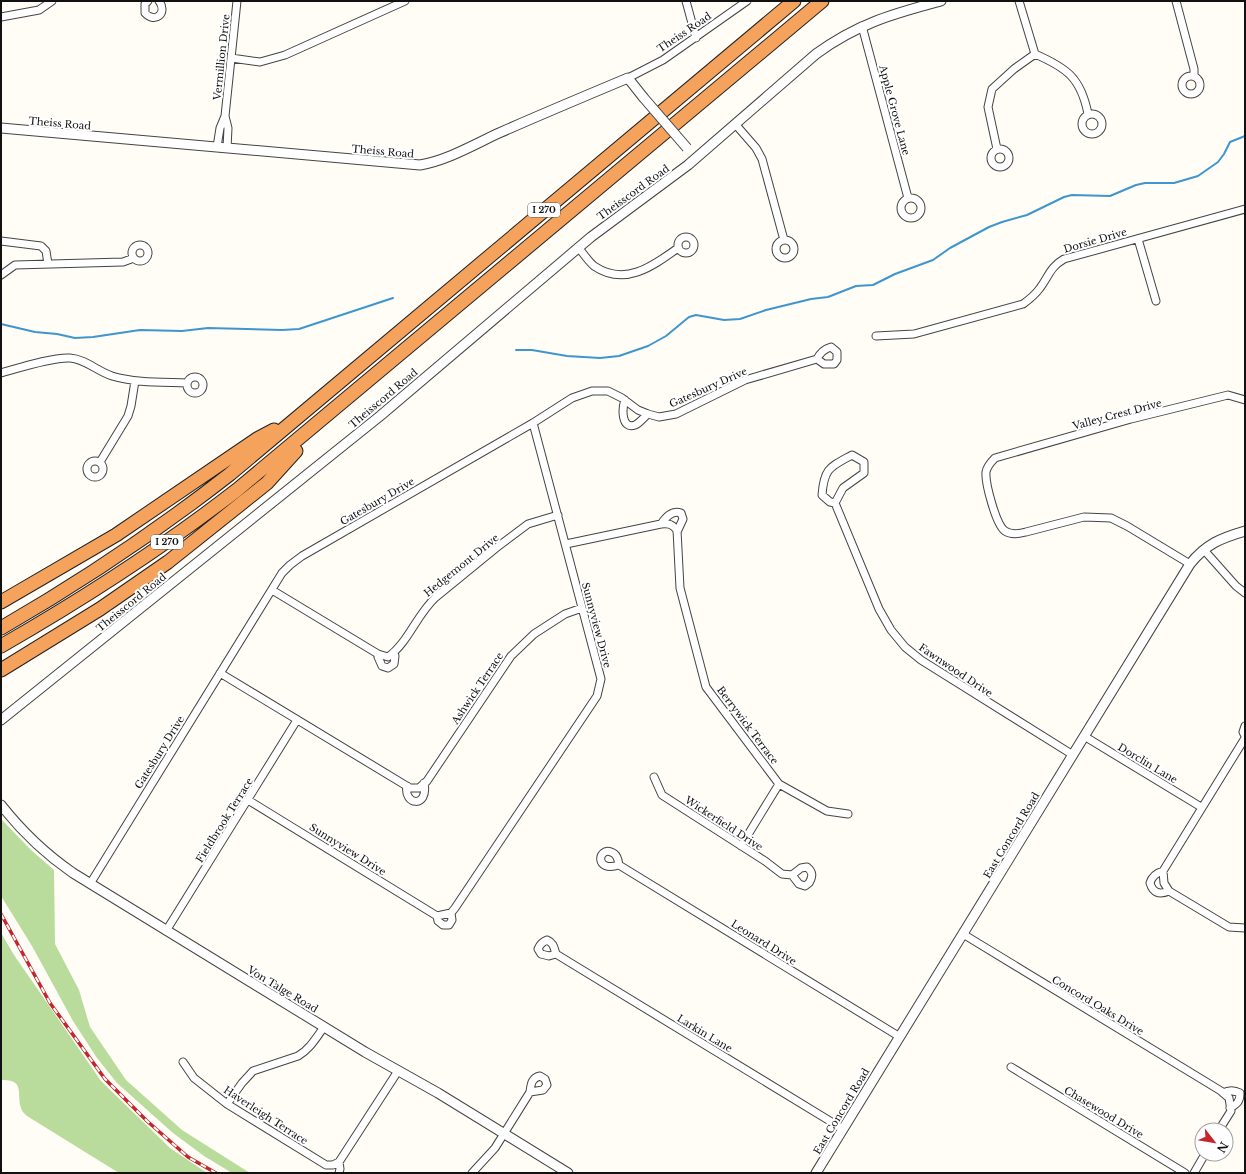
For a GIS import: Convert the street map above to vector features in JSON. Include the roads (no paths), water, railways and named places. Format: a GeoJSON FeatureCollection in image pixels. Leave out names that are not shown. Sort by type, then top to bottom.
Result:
{"type":"FeatureCollection","features":[{"type":"Feature","properties":{"kind":"highway","name":"I 270"},"geometry":{"type":"LineString","coordinates":[[1,628],[79,582],[170,520],[230,474],[794,1]]}},
{"type":"Feature","properties":{"kind":"highway","name":"I 270"},"geometry":{"type":"LineString","coordinates":[[1,646],[86,596],[178,535],[243,486],[822,1]]}},
{"type":"Feature","properties":{"kind":"highway"},"geometry":{"type":"LineString","coordinates":[[1,602],[116,535],[256,439],[295,419]]}},
{"type":"Feature","properties":{"kind":"highway"},"geometry":{"type":"LineString","coordinates":[[1,670],[100,609],[197,540],[268,483],[322,421]]}},
{"type":"Feature","properties":{"kind":"street"},"geometry":{"type":"LineString","coordinates":[[1,16],[39,10],[52,1]]}},
{"type":"Feature","properties":{"kind":"street"},"geometry":{"type":"LineString","coordinates":[[148,1],[145,4],[145,13],[153,18],[159,16],[162,10],[162,5],[159,1]]}},
{"type":"Feature","properties":{"kind":"street","name":"Vermillion Drive"},"geometry":{"type":"LineString","coordinates":[[217,147],[220,128],[225,116],[236,1]]}},
{"type":"Feature","properties":{"kind":"street"},"geometry":{"type":"LineString","coordinates":[[231,58],[260,62],[285,55],[405,1]]}},
{"type":"Feature","properties":{"kind":"street"},"geometry":{"type":"LineString","coordinates":[[686,1],[696,38]]}},
{"type":"Feature","properties":{"kind":"street","name":"Theiss Road"},"geometry":{"type":"LineString","coordinates":[[1,128],[401,164],[427,164],[452,155],[628,78],[652,66],[696,38],[747,1]]}},
{"type":"Feature","properties":{"kind":"street"},"geometry":{"type":"LineString","coordinates":[[628,78],[696,159],[816,54],[838,39],[862,26],[897,13],[941,1]]}},
{"type":"Feature","properties":{"kind":"street"},"geometry":{"type":"LineString","coordinates":[[1019,1],[1035,54],[1051,61],[1072,76],[1079,86],[1086,102],[1088,114]]}},
{"type":"Feature","properties":{"kind":"street"},"geometry":{"type":"LineString","coordinates":[[1176,1],[1194,69],[1194,75]]}},
{"type":"Feature","properties":{"kind":"street","name":"Apple Grove Lane"},"geometry":{"type":"LineString","coordinates":[[862,26],[908,198]]}},
{"type":"Feature","properties":{"kind":"street"},"geometry":{"type":"LineString","coordinates":[[997,149],[988,107],[992,89],[1014,69],[1035,54]]}},
{"type":"Feature","properties":{"kind":"street","name":"Vermillion Drive"},"geometry":{"type":"LineString","coordinates":[[225,116],[228,128],[227,148]]}},
{"type":"Feature","properties":{"kind":"street"},"geometry":{"type":"LineString","coordinates":[[736,125],[756,148],[762,159],[784,240]]}},
{"type":"Feature","properties":{"kind":"street","name":"Theisscord Road"},"geometry":{"type":"LineString","coordinates":[[1,720],[380,416],[578,247],[696,159]]}},
{"type":"Feature","properties":{"kind":"street","name":"Dorsie Drive"},"geometry":{"type":"LineString","coordinates":[[876,336],[914,334],[1024,304],[1041,288],[1050,271],[1056,264],[1064,259],[1245,209]]}},
{"type":"Feature","properties":{"kind":"street"},"geometry":{"type":"LineString","coordinates":[[1138,239],[1156,301]]}},
{"type":"Feature","properties":{"kind":"street"},"geometry":{"type":"LineString","coordinates":[[1,241],[41,246],[46,251],[48,264]]}},
{"type":"Feature","properties":{"kind":"street"},"geometry":{"type":"LineString","coordinates":[[578,247],[593,265],[614,274],[633,274],[643,271],[678,248]]}},
{"type":"Feature","properties":{"kind":"street"},"geometry":{"type":"LineString","coordinates":[[1,275],[15,265],[123,262],[134,258]]}},
{"type":"Feature","properties":{"kind":"street"},"geometry":{"type":"LineString","coordinates":[[1,373],[58,358],[70,358],[88,364],[111,376],[135,381],[187,383]]}},
{"type":"Feature","properties":{"kind":"street","name":"Gatesbury Drive"},"geometry":{"type":"LineString","coordinates":[[90,884],[282,573],[302,556],[533,423],[572,398],[592,391],[608,391],[625,400],[638,410],[659,417],[676,414],[745,380],[817,359]]}},
{"type":"Feature","properties":{"kind":"street"},"geometry":{"type":"LineString","coordinates":[[100,462],[128,416],[132,406],[135,381]]}},
{"type":"Feature","properties":{"kind":"street","name":"Valley Crest Drive"},"geometry":{"type":"LineString","coordinates":[[1190,564],[1111,518],[1084,517],[1018,534],[1010,534],[1004,530],[999,523],[987,483],[986,472],[989,464],[995,458],[1228,395],[1245,400]]}},
{"type":"Feature","properties":{"kind":"street"},"geometry":{"type":"LineString","coordinates":[[625,400],[623,411],[624,421],[626,424],[630,426],[636,424],[648,414]]}},
{"type":"Feature","properties":{"kind":"street","name":"Sunnyview Drive"},"geometry":{"type":"LineString","coordinates":[[248,800],[437,916],[438,921],[443,925],[449,925],[452,920],[451,912],[460,902],[597,696],[601,679],[533,423]]}},
{"type":"Feature","properties":{"kind":"street","name":"Fawnwood Drive"},"geometry":{"type":"LineString","coordinates":[[852,455],[864,462],[864,474],[843,488],[835,503],[830,502],[822,495],[823,482],[830,466],[852,455]]}},
{"type":"Feature","properties":{"kind":"street","name":"Fawnwood Drive"},"geometry":{"type":"LineString","coordinates":[[835,503],[879,609],[891,630],[905,647],[921,660],[1073,755]]}},
{"type":"Feature","properties":{"kind":"street","name":"Berrywick Terrace"},"geometry":{"type":"LineString","coordinates":[[566,544],[661,524],[670,515],[677,512],[681,513],[683,519],[677,532],[680,588],[706,687],[779,784],[827,810],[848,814]]}},
{"type":"Feature","properties":{"kind":"street","name":"Hedgemont Drive"},"geometry":{"type":"LineString","coordinates":[[272,590],[378,655],[382,666],[388,668],[394,664],[394,652],[428,604],[496,548],[528,524],[558,515]]}},
{"type":"Feature","properties":{"kind":"street"},"geometry":{"type":"LineString","coordinates":[[661,524],[666,523],[673,525],[677,532]]}},
{"type":"Feature","properties":{"kind":"street","name":"East Concord Road"},"geometry":{"type":"LineString","coordinates":[[816,1173],[1190,564],[1204,550],[1222,539],[1245,531]]}},
{"type":"Feature","properties":{"kind":"street"},"geometry":{"type":"LineString","coordinates":[[1204,550],[1236,586],[1245,593]]}},
{"type":"Feature","properties":{"kind":"street","name":"Ashwick Terrace"},"geometry":{"type":"LineString","coordinates":[[407,786],[406,792],[409,799],[414,802],[418,802],[423,798],[425,795],[424,783],[511,656],[534,634],[565,614],[582,608]]}},
{"type":"Feature","properties":{"kind":"street"},"geometry":{"type":"LineString","coordinates":[[378,655],[388,657],[394,652]]}},
{"type":"Feature","properties":{"kind":"street"},"geometry":{"type":"LineString","coordinates":[[220,673],[410,788],[419,788],[424,783]]}},
{"type":"Feature","properties":{"kind":"street","name":"Fieldbrook Terrace"},"geometry":{"type":"LineString","coordinates":[[166,930],[297,720]]}},
{"type":"Feature","properties":{"kind":"street"},"geometry":{"type":"LineString","coordinates":[[1169,891],[1158,893],[1154,890],[1150,882],[1156,873],[1162,871],[1245,737],[1245,726]]}},
{"type":"Feature","properties":{"kind":"street","name":"Dorclin Lane"},"geometry":{"type":"LineString","coordinates":[[1084,736],[1201,807]]}},
{"type":"Feature","properties":{"kind":"street","name":"Wickerfield Drive"},"geometry":{"type":"LineString","coordinates":[[654,777],[662,795],[765,861],[782,874],[792,875]]}},
{"type":"Feature","properties":{"kind":"street"},"geometry":{"type":"LineString","coordinates":[[741,846],[779,784]]}},
{"type":"Feature","properties":{"kind":"street","name":"Von Talge Road"},"geometry":{"type":"LineString","coordinates":[[1,805],[37,846],[90,884],[324,1027],[438,1093],[568,1173]]}},
{"type":"Feature","properties":{"kind":"street","name":"Leonard Drive"},"geometry":{"type":"LineString","coordinates":[[619,865],[900,1037]]}},
{"type":"Feature","properties":{"kind":"street"},"geometry":{"type":"LineString","coordinates":[[1162,871],[1164,883],[1169,891],[1229,927],[1245,928]]}},
{"type":"Feature","properties":{"kind":"street"},"geometry":{"type":"LineString","coordinates":[[437,916],[451,912]]}},
{"type":"Feature","properties":{"kind":"street","name":"Concord Oaks Drive"},"geometry":{"type":"LineString","coordinates":[[963,934],[1223,1093],[1235,1090],[1240,1094],[1240,1099],[1237,1104],[1230,1108],[1231,1111],[1225,1122]]}},
{"type":"Feature","properties":{"kind":"street","name":"Larkin Lane"},"geometry":{"type":"LineString","coordinates":[[556,954],[843,1129]]}},
{"type":"Feature","properties":{"kind":"street"},"geometry":{"type":"LineString","coordinates":[[227,1104],[242,1083],[253,1071],[298,1056],[315,1040],[324,1027]]}},
{"type":"Feature","properties":{"kind":"street","name":"Haverleigh Terrace"},"geometry":{"type":"LineString","coordinates":[[183,1062],[194,1078],[227,1104],[324,1164]]}},
{"type":"Feature","properties":{"kind":"street","name":"Chasewood Drive"},"geometry":{"type":"LineString","coordinates":[[1011,1067],[1185,1173]]}},
{"type":"Feature","properties":{"kind":"street"},"geometry":{"type":"LineString","coordinates":[[327,1173],[324,1164],[333,1165],[339,1162],[398,1071]]}},
{"type":"Feature","properties":{"kind":"street"},"geometry":{"type":"LineString","coordinates":[[472,1173],[489,1156],[530,1092]]}},
{"type":"Feature","properties":{"kind":"street"},"geometry":{"type":"LineString","coordinates":[[1223,1093],[1228,1098],[1230,1108]]}},
{"type":"Feature","properties":{"kind":"street"},"geometry":{"type":"LineString","coordinates":[[339,1162],[339,1173]]}},
{"type":"Feature","properties":{"kind":"street"},"geometry":{"type":"LineString","coordinates":[[1194,1173],[1200,1162]]}},
{"type":"Feature","properties":{"kind":"waterway"},"geometry":{"type":"LineString","coordinates":[[516,350],[532,350],[567,356],[600,358],[619,356],[648,346],[666,336],[689,317],[696,315],[724,320],[740,319],[766,310],[811,299],[828,297],[856,286],[873,285],[895,274],[933,260],[950,248],[989,227],[1027,215],[1064,197],[1072,195],[1110,196],[1136,185],[1145,183],[1174,183],[1198,176],[1218,162],[1230,142],[1245,136]]}},
{"type":"Feature","properties":{"kind":"waterway"},"geometry":{"type":"LineString","coordinates":[[1,324],[35,332],[57,334],[75,338],[93,337],[140,330],[182,331],[208,328],[299,329],[393,298]]}},
{"type":"Feature","properties":{"kind":"railway"},"geometry":{"type":"LineString","coordinates":[[1,914],[50,1003],[105,1079],[147,1121],[188,1157],[216,1173]]}}]}
